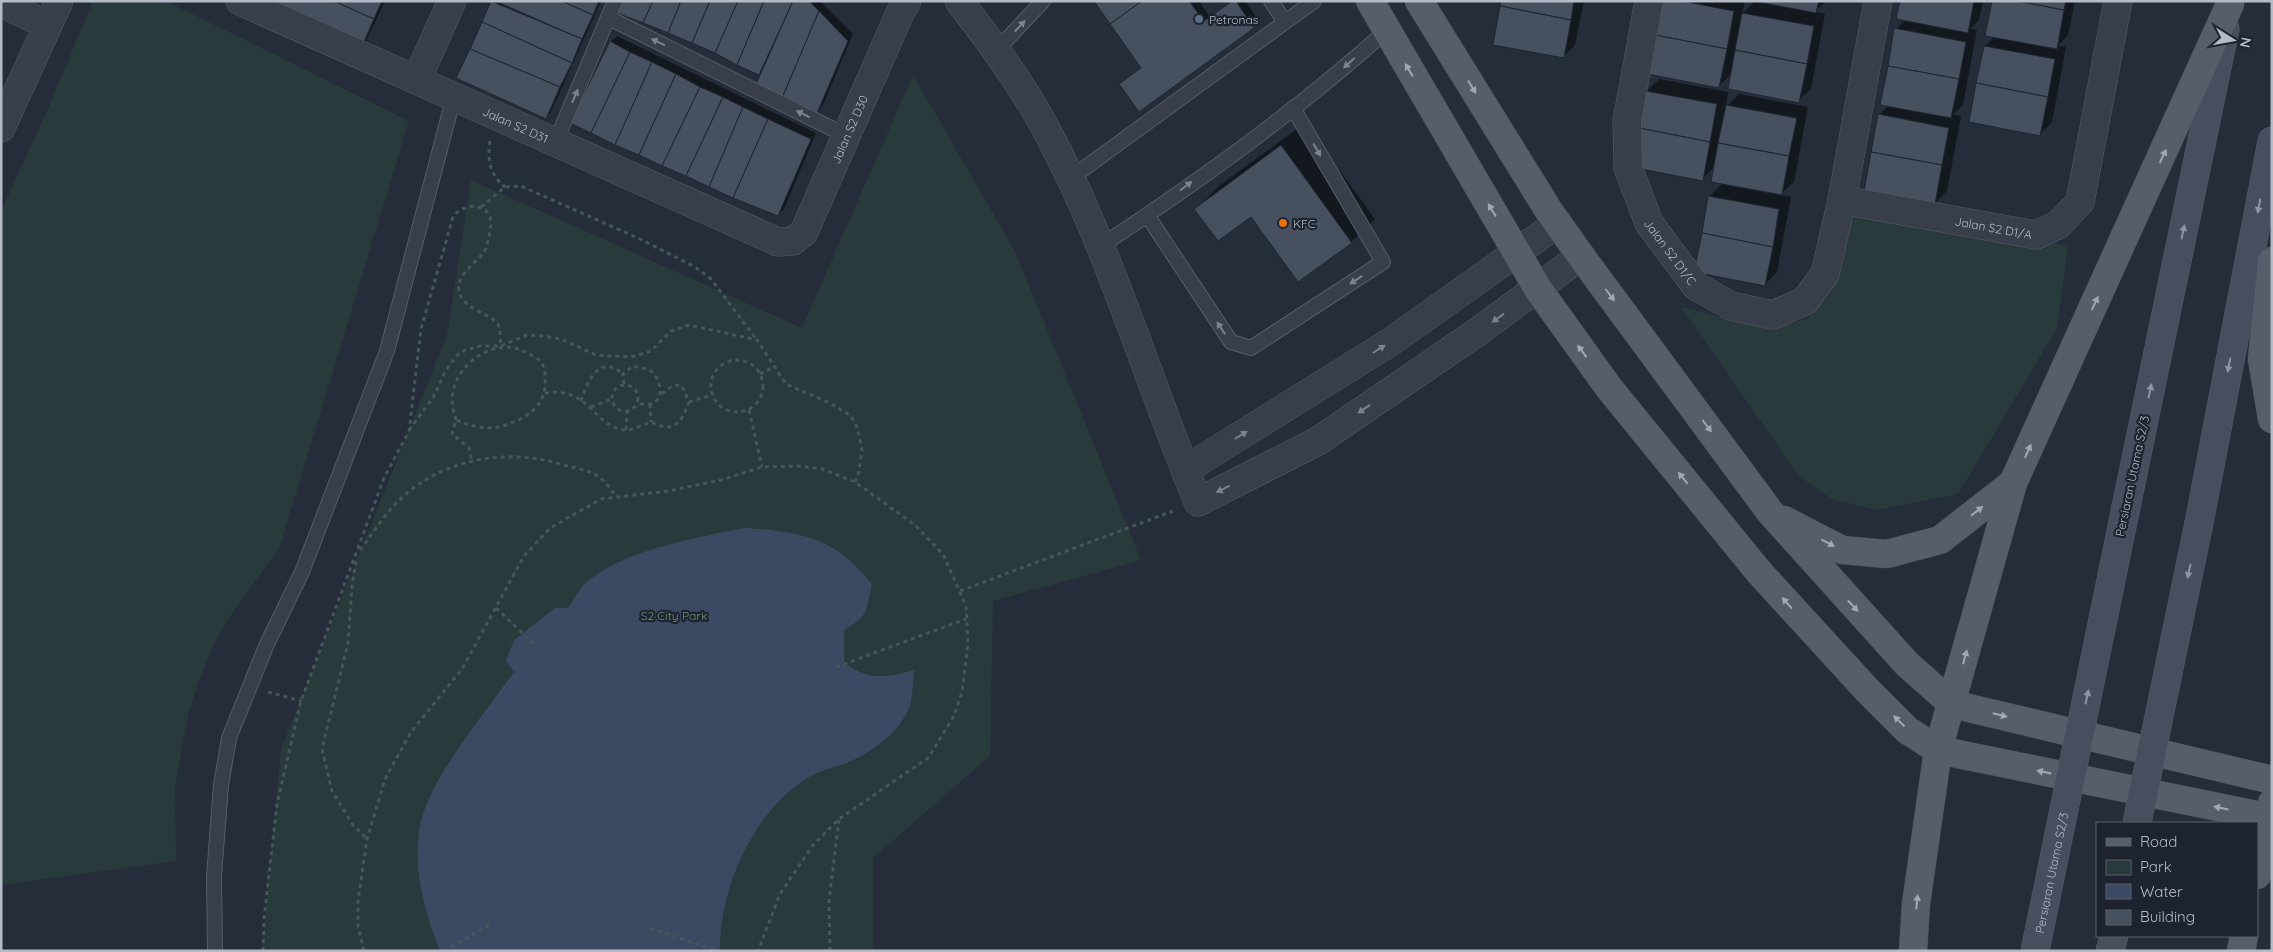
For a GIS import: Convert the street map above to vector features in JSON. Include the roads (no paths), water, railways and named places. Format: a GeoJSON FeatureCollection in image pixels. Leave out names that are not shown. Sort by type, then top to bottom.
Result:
{"type":"FeatureCollection","features":[{"type":"Feature","properties":{"kind":"main road"},"geometry":{"type":"LineString","coordinates":[[1370,1],[1538,289],[1609,388],[1759,572],[1868,691],[1907,730],[1938,750],[2271,813],[2258,871]]}},
{"type":"Feature","properties":{"kind":"main road"},"geometry":{"type":"LineString","coordinates":[[1419,1],[1558,223],[1581,256],[1770,512],[1907,664],[1952,704],[2272,780]]}},
{"type":"Feature","properties":{"kind":"main road"},"geometry":{"type":"LineString","coordinates":[[1913,951],[1916,904],[1938,750],[2013,483],[2230,2]]}},
{"type":"Feature","properties":{"kind":"main road","name":"Persiaran Utama S2/3"},"geometry":{"type":"LineString","coordinates":[[2035,951],[2230,2]]}},
{"type":"Feature","properties":{"kind":"main road"},"geometry":{"type":"LineString","coordinates":[[2137,822],[2199,523],[2272,140]]}},
{"type":"Feature","properties":{"kind":"main road"},"geometry":{"type":"LineString","coordinates":[[2272,261],[2262,359],[2272,419]]}},
{"type":"Feature","properties":{"kind":"main road"},"geometry":{"type":"LineString","coordinates":[[1770,512],[1842,550],[1887,554],[1940,540],[2013,483]]}},
{"type":"Feature","properties":{"kind":"main road"},"geometry":{"type":"LineString","coordinates":[[2110,951],[2114,937]]}},
{"type":"Feature","properties":{"kind":"main road"},"geometry":{"type":"LineString","coordinates":[[2241,951],[2244,937]]}},
{"type":"Feature","properties":{"kind":"street"},"geometry":{"type":"LineString","coordinates":[[418,79],[452,1]]}},
{"type":"Feature","properties":{"kind":"street"},"geometry":{"type":"LineString","coordinates":[[959,1],[997,50],[1037,113],[1071,178],[1198,502],[1318,441],[1538,289],[1581,256]]}},
{"type":"Feature","properties":{"kind":"street","name":"Jalan S2 D1/C"},"geometry":{"type":"LineString","coordinates":[[1648,1],[1627,121],[1628,168],[1649,223],[1696,286],[1731,306],[1773,315],[1805,301],[1825,274],[1842,200],[1878,1]]}},
{"type":"Feature","properties":{"kind":"street","name":"Jalan S2 D1/A"},"geometry":{"type":"LineString","coordinates":[[1842,200],[2036,235],[2058,225],[2080,202],[2118,1]]}},
{"type":"Feature","properties":{"kind":"street"},"geometry":{"type":"LineString","coordinates":[[1,3],[53,13],[1,128]]}},
{"type":"Feature","properties":{"kind":"street","name":"Jalan S2 D31"},"geometry":{"type":"LineString","coordinates":[[256,4],[454,96],[778,242],[793,241]]}},
{"type":"Feature","properties":{"kind":"street","name":"Jalan S2 D30"},"geometry":{"type":"LineString","coordinates":[[793,241],[804,232],[847,136],[898,5]]}},
{"type":"Feature","properties":{"kind":"street"},"geometry":{"type":"LineString","coordinates":[[1185,470],[1392,341],[1558,223]]}},
{"type":"Feature","properties":{"kind":"lane"},"geometry":{"type":"LineString","coordinates":[[556,141],[615,1]]}},
{"type":"Feature","properties":{"kind":"lane"},"geometry":{"type":"LineString","coordinates":[[997,50],[1043,1]]}},
{"type":"Feature","properties":{"kind":"lane"},"geometry":{"type":"LineString","coordinates":[[1271,1],[1286,22]]}},
{"type":"Feature","properties":{"kind":"lane"},"geometry":{"type":"LineString","coordinates":[[1071,178],[1314,1]]}},
{"type":"Feature","properties":{"kind":"lane"},"geometry":{"type":"LineString","coordinates":[[609,18],[847,136]]}},
{"type":"Feature","properties":{"kind":"lane"},"geometry":{"type":"LineString","coordinates":[[1099,247],[1147,216],[1293,108],[1386,31]]}},
{"type":"Feature","properties":{"kind":"lane"},"geometry":{"type":"LineString","coordinates":[[215,951],[214,876],[221,784],[229,738],[267,644],[302,572],[387,351],[454,96]]}},
{"type":"Feature","properties":{"kind":"lane"},"geometry":{"type":"LineString","coordinates":[[1147,216],[1230,342],[1251,348],[1383,262],[1293,108]]}},
{"type":"Feature","properties":{"kind":"water"},"geometry":{"type":"Polygon","coordinates":[[[744,528],[785,532],[812,538],[824,543],[847,558],[872,584],[865,612],[858,621],[844,630],[844,662],[861,672],[877,676],[895,675],[914,670],[910,705],[901,723],[886,739],[869,752],[811,776],[791,790],[773,808],[757,829],[744,852],[734,876],[721,926],[720,951],[440,951],[424,903],[418,871],[418,838],[421,821],[427,803],[448,764],[514,672],[506,661],[514,640],[555,608],[568,608],[589,580],[623,560],[663,546],[744,528]]]}},
{"type":"Feature","properties":{"kind":"place","name":"Petronas"},"geometry":{"type":"Point","coordinates":[1199,19]}},
{"type":"Feature","properties":{"kind":"place","name":"KFC"},"geometry":{"type":"Point","coordinates":[1283,223]}},
{"type":"Feature","properties":{"kind":"park label","name":"S2 City Park"},"geometry":{"type":"Point","coordinates":[674,615]}}]}
